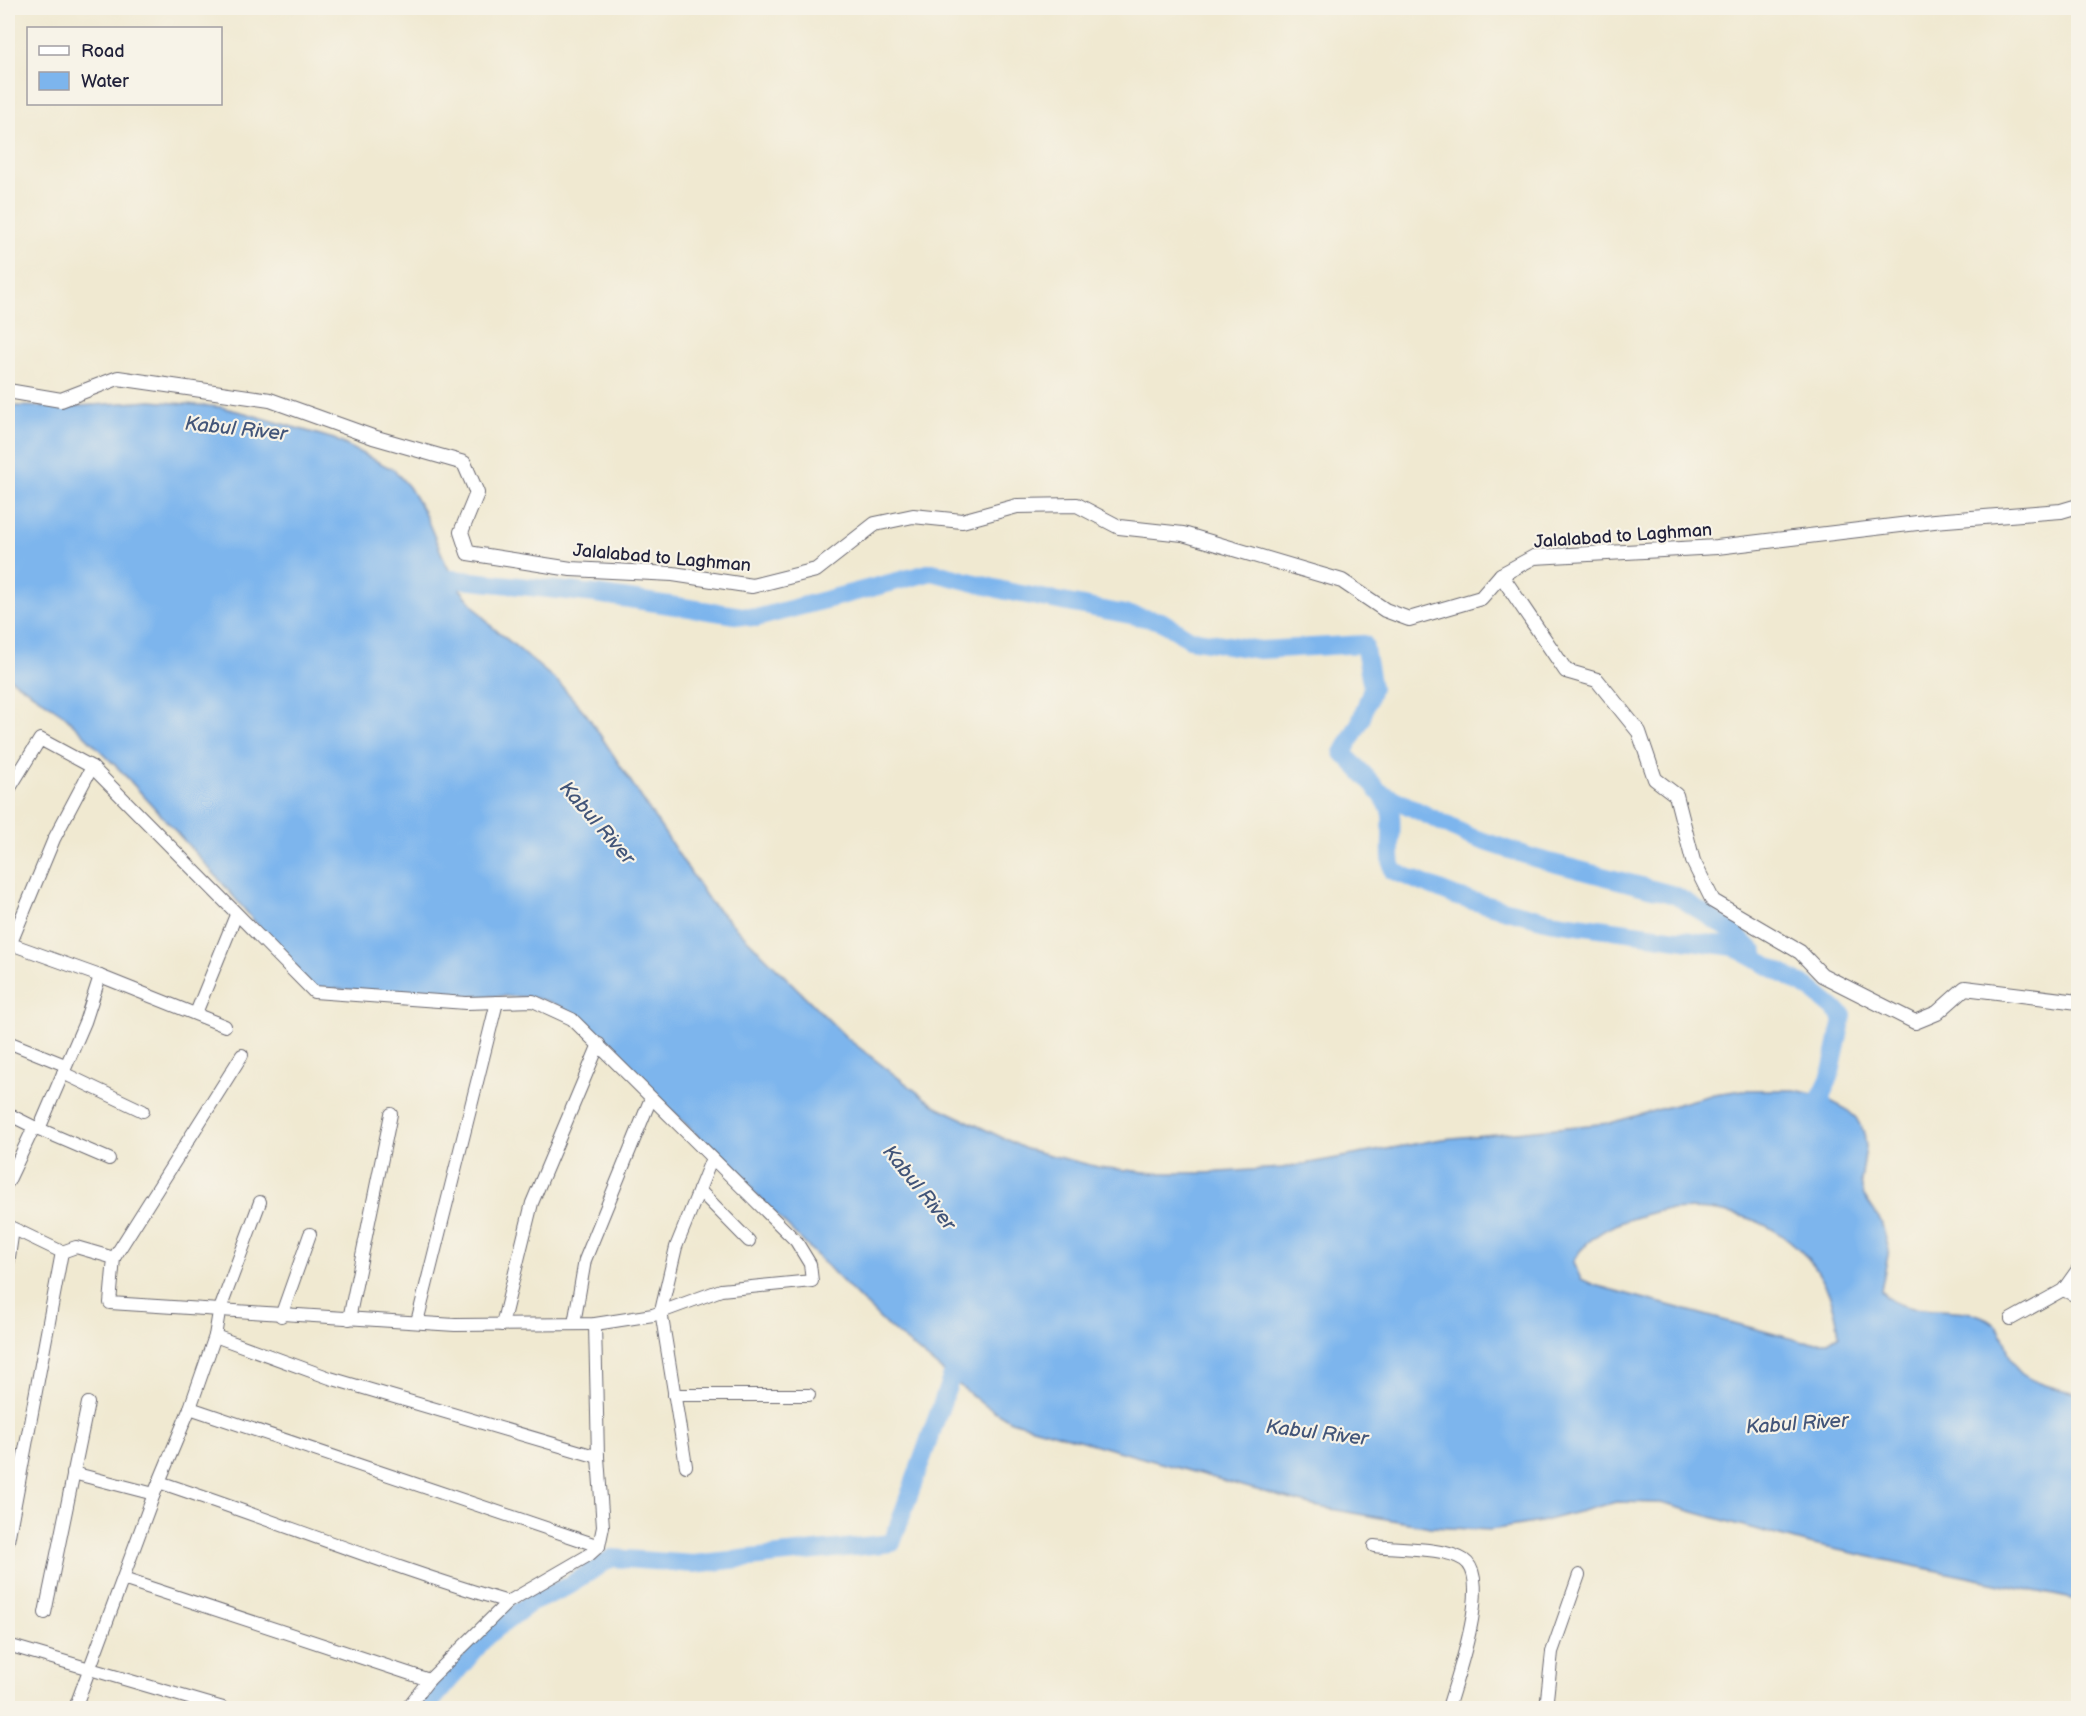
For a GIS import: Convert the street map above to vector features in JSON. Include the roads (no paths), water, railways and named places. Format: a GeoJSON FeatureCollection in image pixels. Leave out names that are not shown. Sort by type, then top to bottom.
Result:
{"type":"FeatureCollection","features":[{"type":"Feature","properties":{"kind":"street","name":"Jalalabad to Laghman"},"geometry":{"type":"LineString","coordinates":[[8,391],[62,400],[118,378],[270,400],[373,436],[436,452],[464,463],[477,493],[461,532],[468,553],[572,568],[674,574],[752,586],[816,570],[875,524],[913,516],[962,521],[1017,506],[1077,505],[1119,527],[1183,534],[1342,581],[1385,610],[1409,618],[1481,598],[1501,575],[1534,557],[1717,547],[1934,521],[2061,511],[2079,506]]}},
{"type":"Feature","properties":{"kind":"street"},"geometry":{"type":"LineString","coordinates":[[1501,575],[1566,671],[1597,680],[1639,732],[1655,779],[1676,795],[1693,861],[1713,901],[1800,952],[1822,975],[1915,1022],[1937,1013],[1965,988],[2079,1002]]}},
{"type":"Feature","properties":{"kind":"street"},"geometry":{"type":"LineString","coordinates":[[8,791],[40,739],[92,767],[314,992],[466,1003],[533,1001],[572,1019],[796,1241],[810,1264],[812,1281],[721,1290],[661,1311],[595,1324],[502,1325],[417,1322],[281,1316],[110,1303],[114,1258],[243,1055]]}},
{"type":"Feature","properties":{"kind":"street"},"geometry":{"type":"LineString","coordinates":[[92,767],[54,839],[8,946],[100,976],[225,1026]]}},
{"type":"Feature","properties":{"kind":"street"},"geometry":{"type":"LineString","coordinates":[[196,1013],[236,915]]}},
{"type":"Feature","properties":{"kind":"street"},"geometry":{"type":"LineString","coordinates":[[8,1182],[37,1128],[85,1022],[100,976]]}},
{"type":"Feature","properties":{"kind":"street"},"geometry":{"type":"LineString","coordinates":[[417,1322],[497,1002]]}},
{"type":"Feature","properties":{"kind":"street"},"geometry":{"type":"LineString","coordinates":[[8,1042],[142,1111]]}},
{"type":"Feature","properties":{"kind":"street"},"geometry":{"type":"LineString","coordinates":[[502,1325],[532,1203],[599,1044]]}},
{"type":"Feature","properties":{"kind":"street"},"geometry":{"type":"LineString","coordinates":[[574,1324],[585,1260],[651,1098]]}},
{"type":"Feature","properties":{"kind":"street"},"geometry":{"type":"LineString","coordinates":[[8,1114],[109,1159]]}},
{"type":"Feature","properties":{"kind":"street"},"geometry":{"type":"LineString","coordinates":[[349,1319],[391,1114]]}},
{"type":"Feature","properties":{"kind":"street"},"geometry":{"type":"LineString","coordinates":[[686,1466],[661,1311],[676,1246],[712,1158]]}},
{"type":"Feature","properties":{"kind":"street"},"geometry":{"type":"LineString","coordinates":[[699,1190],[749,1241]]}},
{"type":"Feature","properties":{"kind":"street"},"geometry":{"type":"LineString","coordinates":[[75,1708],[154,1494],[190,1408],[215,1336],[219,1312],[260,1202]]}},
{"type":"Feature","properties":{"kind":"street"},"geometry":{"type":"LineString","coordinates":[[8,1264],[10,1227],[62,1252],[76,1247],[114,1258]]}},
{"type":"Feature","properties":{"kind":"street"},"geometry":{"type":"LineString","coordinates":[[281,1316],[310,1234]]}},
{"type":"Feature","properties":{"kind":"street"},"geometry":{"type":"LineString","coordinates":[[8,1542],[62,1252]]}},
{"type":"Feature","properties":{"kind":"street"},"geometry":{"type":"LineString","coordinates":[[2011,1318],[2063,1290],[2079,1269]]}},
{"type":"Feature","properties":{"kind":"street"},"geometry":{"type":"LineString","coordinates":[[2063,1290],[2079,1297]]}},
{"type":"Feature","properties":{"kind":"street"},"geometry":{"type":"LineString","coordinates":[[407,1708],[429,1680],[508,1602],[589,1555],[599,1546],[603,1527],[598,1457],[595,1324]]}},
{"type":"Feature","properties":{"kind":"street"},"geometry":{"type":"LineString","coordinates":[[215,1336],[330,1378],[598,1457]]}},
{"type":"Feature","properties":{"kind":"street"},"geometry":{"type":"LineString","coordinates":[[674,1395],[809,1395]]}},
{"type":"Feature","properties":{"kind":"street"},"geometry":{"type":"LineString","coordinates":[[45,1613],[88,1403]]}},
{"type":"Feature","properties":{"kind":"street"},"geometry":{"type":"LineString","coordinates":[[190,1408],[329,1452],[599,1546]]}},
{"type":"Feature","properties":{"kind":"street"},"geometry":{"type":"LineString","coordinates":[[73,1473],[154,1494]]}},
{"type":"Feature","properties":{"kind":"street"},"geometry":{"type":"LineString","coordinates":[[159,1482],[289,1525],[432,1580],[508,1602]]}},
{"type":"Feature","properties":{"kind":"street"},"geometry":{"type":"LineString","coordinates":[[1374,1546],[1451,1554],[1465,1560],[1473,1569],[1476,1592],[1469,1634],[1448,1708]]}},
{"type":"Feature","properties":{"kind":"street"},"geometry":{"type":"LineString","coordinates":[[1546,1708],[1552,1652],[1579,1575]]}},
{"type":"Feature","properties":{"kind":"street"},"geometry":{"type":"LineString","coordinates":[[123,1579],[429,1680]]}},
{"type":"Feature","properties":{"kind":"street"},"geometry":{"type":"LineString","coordinates":[[8,1646],[88,1671],[223,1708]]}},
{"type":"Feature","properties":{"kind":"water","name":"Kabul River"},"geometry":{"type":"Polygon","coordinates":[[[151,401],[220,407],[334,439],[394,470],[409,487],[424,512],[446,564],[460,589],[490,625],[559,683],[587,715],[710,902],[848,1039],[934,1105],[1026,1149],[1098,1167],[1154,1173],[1206,1173],[1282,1168],[1442,1139],[1610,1123],[1714,1094],[1743,1090],[1795,1090],[1821,1096],[1846,1109],[1856,1118],[1864,1132],[1866,1147],[1861,1181],[1863,1194],[1881,1221],[1889,1250],[1881,1291],[1890,1300],[1902,1305],[1969,1313],[1991,1321],[1998,1328],[2016,1368],[2022,1374],[2042,1384],[2078,1394],[2078,1600],[1809,1544],[1661,1503],[1616,1502],[1540,1522],[1490,1530],[1431,1527],[1314,1506],[1011,1421],[981,1403],[884,1323],[581,1019],[550,1002],[536,998],[457,996],[314,987],[302,978],[218,878],[122,772],[63,714],[8,677],[8,406],[65,407],[151,401]],[[1703,1209],[1663,1210],[1624,1221],[1589,1241],[1573,1262],[1581,1279],[1594,1285],[1804,1342],[1828,1342],[1839,1335],[1834,1309],[1825,1286],[1813,1266],[1798,1248],[1780,1234],[1759,1222],[1735,1214],[1703,1209]]]}},
{"type":"Feature","properties":{"kind":"waterway"},"geometry":{"type":"LineString","coordinates":[[431,580],[453,579],[596,594],[756,618],[932,572],[1006,591],[1161,621],[1190,639],[1260,650],[1364,644],[1372,688],[1361,720],[1343,753],[1371,782],[1389,807],[1393,871],[1457,897],[1549,921],[1734,947],[1812,990],[1843,1016],[1830,1077],[1821,1096],[1826,1118]]}},
{"type":"Feature","properties":{"kind":"waterway"},"geometry":{"type":"LineString","coordinates":[[1378,791],[1471,837],[1534,858],[1675,895],[1735,933],[1755,953]]}},
{"type":"Feature","properties":{"kind":"waterway"},"geometry":{"type":"LineString","coordinates":[[426,1708],[487,1636],[529,1604],[566,1587],[612,1558],[693,1564],[892,1543],[951,1378],[972,1365]]}}]}
